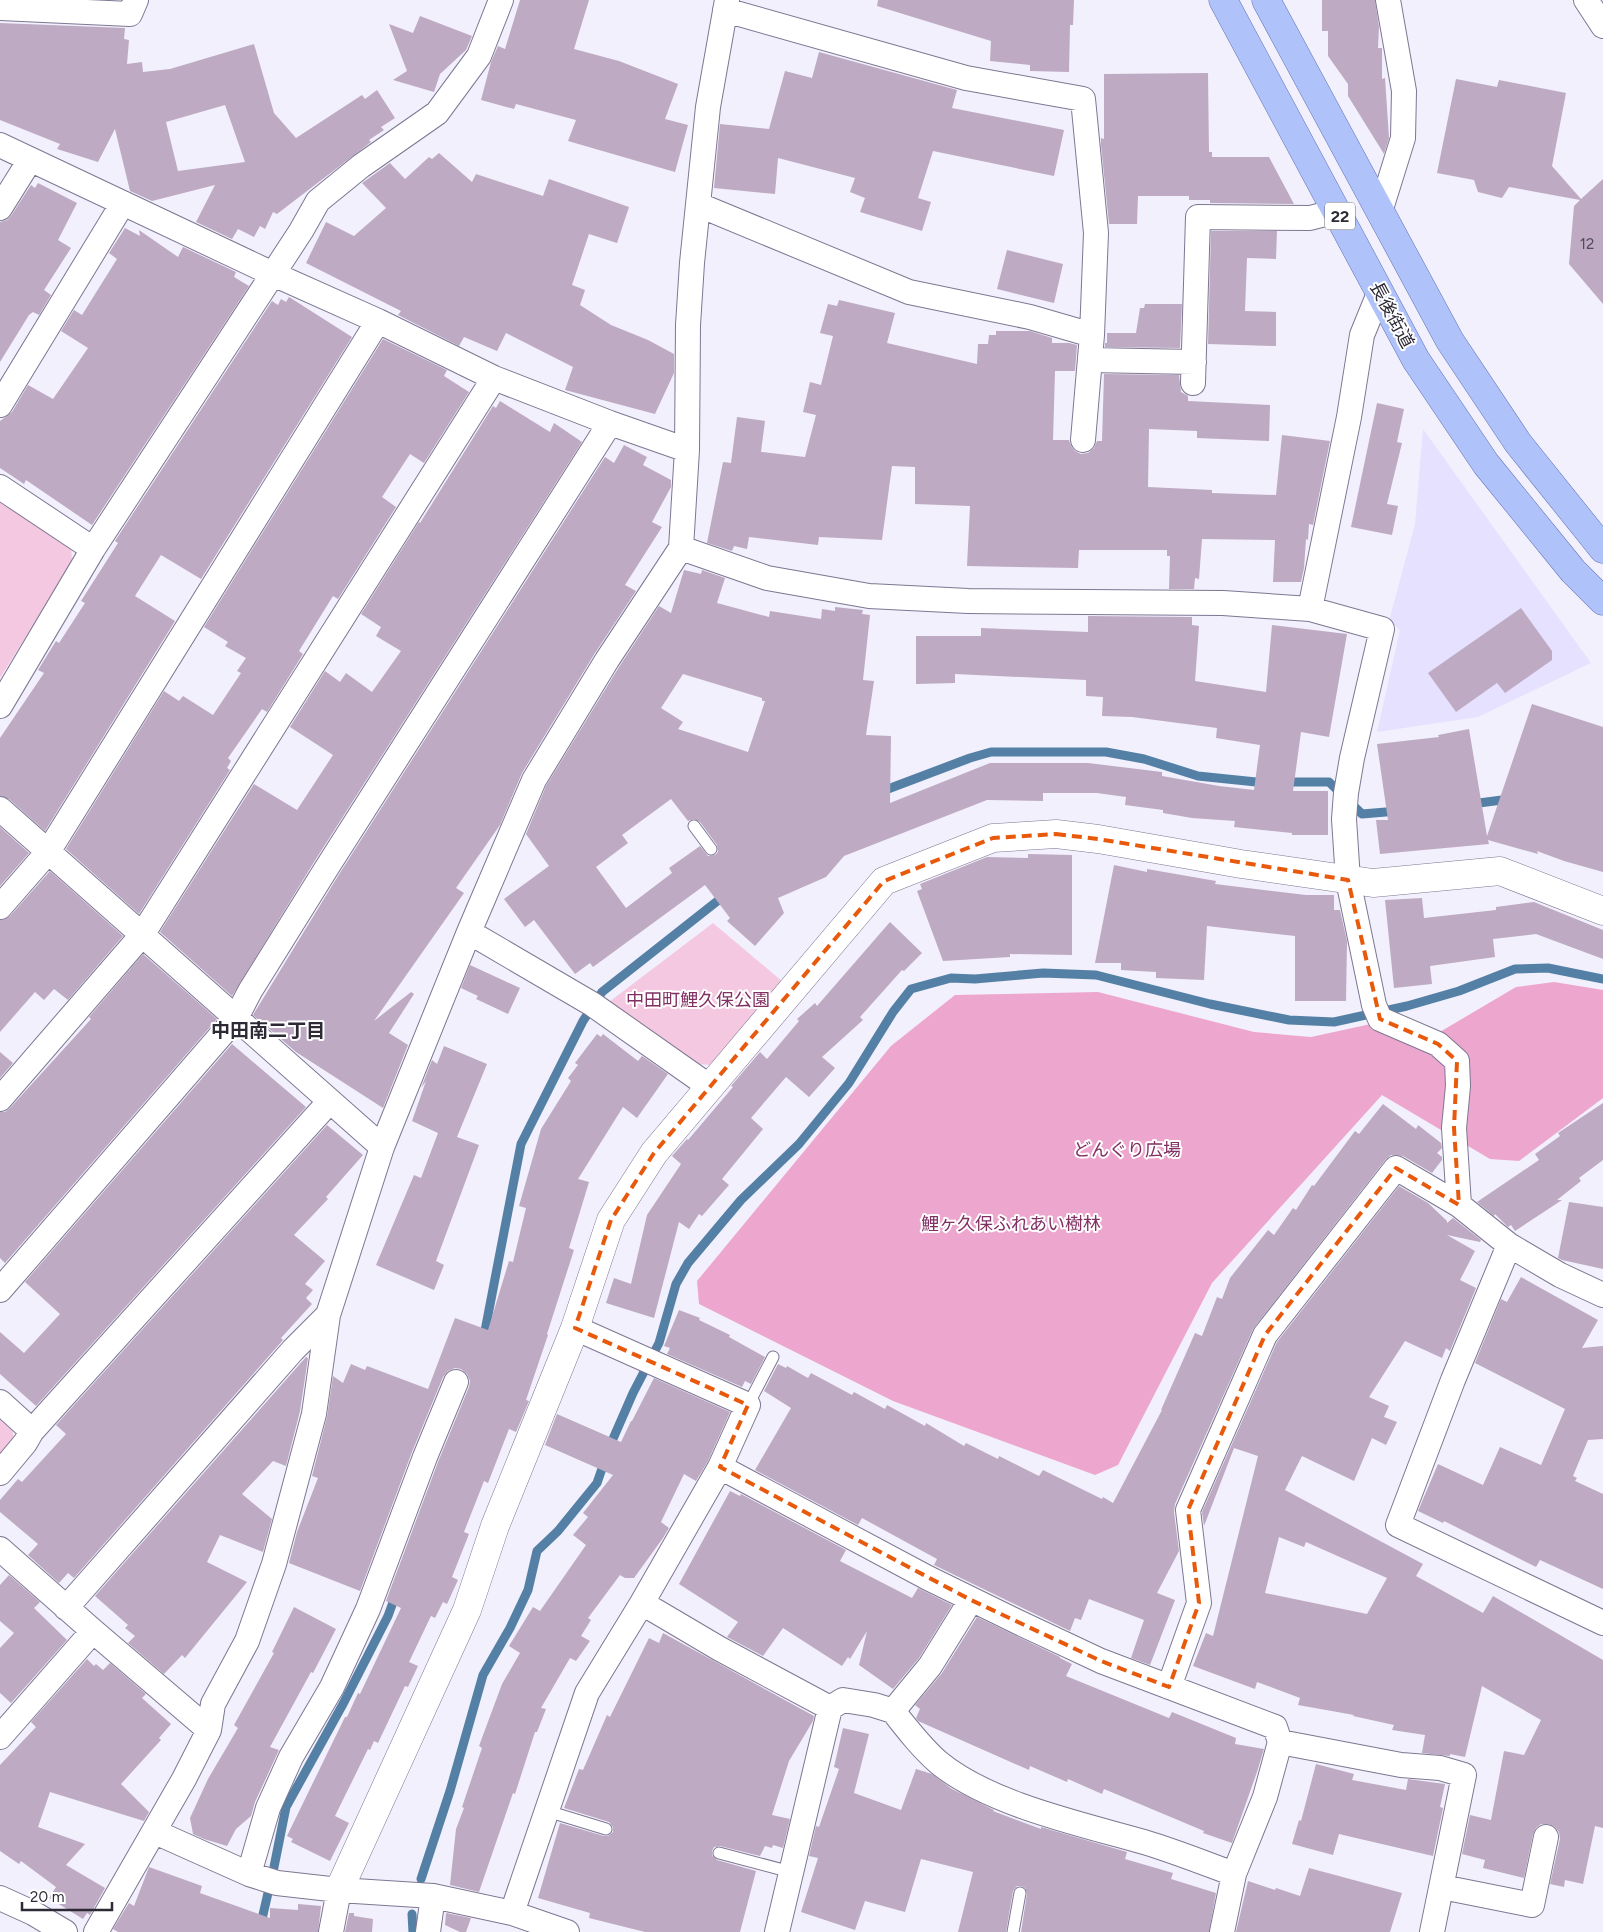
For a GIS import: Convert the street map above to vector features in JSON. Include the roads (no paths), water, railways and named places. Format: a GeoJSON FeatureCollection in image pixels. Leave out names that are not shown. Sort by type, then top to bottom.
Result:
{"type":"FeatureCollection","features":[{"type":"Feature","properties":{"kind":"main road","name":"長後街道"},"geometry":{"type":"LineString","coordinates":[[1223,0],[1416,360],[1486,464],[1573,571],[1603,602]]}},
{"type":"Feature","properties":{"kind":"main road","name":"22"},"geometry":{"type":"LineString","coordinates":[[1266,0],[1450,341],[1518,443],[1603,549]]}},
{"type":"Feature","properties":{"kind":"street"},"geometry":{"type":"LineString","coordinates":[[0,8],[130,14],[136,0]]}},
{"type":"Feature","properties":{"kind":"street"},"geometry":{"type":"LineString","coordinates":[[0,706],[93,549],[318,202],[361,166],[437,113],[479,56],[501,0]]}},
{"type":"Feature","properties":{"kind":"street"},"geometry":{"type":"LineString","coordinates":[[1380,212],[1403,138],[1404,92],[1388,0]]}},
{"type":"Feature","properties":{"kind":"street"},"geometry":{"type":"LineString","coordinates":[[1586,0],[1603,26]]}},
{"type":"Feature","properties":{"kind":"street"},"geometry":{"type":"LineString","coordinates":[[96,1932],[184,1779],[209,1730],[213,1704],[247,1641],[274,1564],[314,1414],[328,1315],[382,1147],[469,932],[534,780],[607,660],[682,548],[687,450],[688,325],[692,262],[708,108],[726,5],[966,78],[1083,99],[1096,232],[1092,335],[1083,440]]}},
{"type":"Feature","properties":{"kind":"street"},"geometry":{"type":"LineString","coordinates":[[0,145],[273,274],[378,321],[494,378],[687,450]]}},
{"type":"Feature","properties":{"kind":"street"},"geometry":{"type":"LineString","coordinates":[[0,208],[30,160]]}},
{"type":"Feature","properties":{"kind":"street"},"geometry":{"type":"LineString","coordinates":[[0,405],[123,203]]}},
{"type":"Feature","properties":{"kind":"street"},"geometry":{"type":"LineString","coordinates":[[699,205],[909,292],[1030,316],[1092,335]]}},
{"type":"Feature","properties":{"kind":"street"},"geometry":{"type":"LineString","coordinates":[[1090,360],[1193,372],[1198,216],[1310,218],[1337,210]]}},
{"type":"Feature","properties":{"kind":"street"},"geometry":{"type":"LineString","coordinates":[[1310,609],[1349,416],[1362,335],[1380,291]]}},
{"type":"Feature","properties":{"kind":"street"},"geometry":{"type":"LineString","coordinates":[[0,907],[48,852],[378,321]]}},
{"type":"Feature","properties":{"kind":"street"},"geometry":{"type":"LineString","coordinates":[[0,1099],[142,935],[494,378]]}},
{"type":"Feature","properties":{"kind":"street"},"geometry":{"type":"LineString","coordinates":[[0,1290],[236,1018],[250,991],[326,869],[610,422]]}},
{"type":"Feature","properties":{"kind":"street"},"geometry":{"type":"LineString","coordinates":[[0,487],[93,549]]}},
{"type":"Feature","properties":{"kind":"street"},"geometry":{"type":"LineString","coordinates":[[682,548],[767,578],[869,596],[968,601],[1223,603],[1310,609],[1382,629],[1346,793],[1344,819],[1348,880],[1377,1012],[1438,1044],[1457,1061],[1458,1086],[1454,1128],[1458,1205]]}},
{"type":"Feature","properties":{"kind":"street"},"geometry":{"type":"LineString","coordinates":[[0,810],[382,1147]]}},
{"type":"Feature","properties":{"kind":"street"},"geometry":{"type":"LineString","coordinates":[[331,1932],[339,1890],[466,1610],[495,1526],[575,1328],[611,1220],[654,1153],[884,881],[993,838],[1056,834],[1373,883],[1500,871],[1603,911]]}},
{"type":"Feature","properties":{"kind":"street"},"geometry":{"type":"LineString","coordinates":[[469,932],[592,1004],[710,1087]]}},
{"type":"Feature","properties":{"kind":"street"},"geometry":{"type":"LineString","coordinates":[[0,1473],[25,1443],[32,1431],[330,1101]]}},
{"type":"Feature","properties":{"kind":"street"},"geometry":{"type":"LineString","coordinates":[[1170,1687],[1199,1603],[1188,1510],[1265,1335],[1396,1168],[1458,1205],[1508,1245],[1560,1275],[1603,1295]]}},
{"type":"Feature","properties":{"kind":"street"},"geometry":{"type":"LineString","coordinates":[[1508,1245],[1453,1380],[1398,1525],[1603,1623]]}},
{"type":"Feature","properties":{"kind":"street"},"geometry":{"type":"LineString","coordinates":[[66,1608],[281,1364],[328,1315]]}},
{"type":"Feature","properties":{"kind":"street"},"geometry":{"type":"LineString","coordinates":[[512,1913],[587,1693],[642,1603],[720,1467],[748,1405],[575,1328]]}},
{"type":"Feature","properties":{"kind":"street"},"geometry":{"type":"LineString","coordinates":[[262,1878],[268,1808],[291,1757],[332,1687],[368,1609],[425,1457],[456,1382]]}},
{"type":"Feature","properties":{"kind":"street"},"geometry":{"type":"LineString","coordinates":[[0,1402],[32,1431]]}},
{"type":"Feature","properties":{"kind":"street"},"geometry":{"type":"LineString","coordinates":[[720,1467],[971,1600],[1101,1661],[1275,1727],[1280,1742],[1265,1797],[1234,1874],[1222,1932]]}},
{"type":"Feature","properties":{"kind":"street"},"geometry":{"type":"LineString","coordinates":[[0,1549],[209,1730]]}},
{"type":"Feature","properties":{"kind":"street"},"geometry":{"type":"LineString","coordinates":[[893,1711],[930,1666],[971,1600]]}},
{"type":"Feature","properties":{"kind":"street"},"geometry":{"type":"LineString","coordinates":[[642,1603],[720,1649],[830,1708]]}},
{"type":"Feature","properties":{"kind":"street"},"geometry":{"type":"LineString","coordinates":[[0,1737],[93,1631]]}},
{"type":"Feature","properties":{"kind":"street"},"geometry":{"type":"LineString","coordinates":[[777,1932],[830,1708],[843,1700],[874,1705],[893,1711],[920,1745],[939,1763],[973,1784],[1023,1806],[1150,1844],[1234,1874]]}},
{"type":"Feature","properties":{"kind":"street"},"geometry":{"type":"LineString","coordinates":[[1280,1742],[1401,1765],[1440,1768],[1464,1775],[1432,1932]]}},
{"type":"Feature","properties":{"kind":"street"},"geometry":{"type":"LineString","coordinates":[[154,1832],[262,1878],[339,1890],[432,1896],[512,1913],[567,1932]]}},
{"type":"Feature","properties":{"kind":"street"},"geometry":{"type":"LineString","coordinates":[[1442,1887],[1532,1905],[1546,1837]]}},
{"type":"Feature","properties":{"kind":"street"},"geometry":{"type":"LineString","coordinates":[[428,1932],[432,1896]]}},
{"type":"Feature","properties":{"kind":"street"},"geometry":{"type":"LineString","coordinates":[[0,1898],[32,1913],[65,1932]]}},
{"type":"Feature","properties":{"kind":"lane"},"geometry":{"type":"LineString","coordinates":[[694,826],[711,849]]}},
{"type":"Feature","properties":{"kind":"lane"},"geometry":{"type":"LineString","coordinates":[[748,1405],[773,1357]]}},
{"type":"Feature","properties":{"kind":"lane"},"geometry":{"type":"LineString","coordinates":[[547,1811],[606,1829]]}},
{"type":"Feature","properties":{"kind":"lane"},"geometry":{"type":"LineString","coordinates":[[719,1853],[791,1872]]}},
{"type":"Feature","properties":{"kind":"lane"},"geometry":{"type":"LineString","coordinates":[[1013,1932],[1020,1893]]}},
{"type":"Feature","properties":{"kind":"waterway"},"geometry":{"type":"LineString","coordinates":[[880,792],[991,752],[1106,752],[1144,759],[1198,776],[1266,783]]}},
{"type":"Feature","properties":{"kind":"waterway"},"geometry":{"type":"LineString","coordinates":[[1282,782],[1329,782],[1362,814],[1398,811]]}},
{"type":"Feature","properties":{"kind":"waterway"},"geometry":{"type":"LineString","coordinates":[[1471,804],[1510,799]]}},
{"type":"Feature","properties":{"kind":"waterway"},"geometry":{"type":"LineString","coordinates":[[483,1341],[521,1144],[583,1021],[602,992],[725,895]]}},
{"type":"Feature","properties":{"kind":"waterway"},"geometry":{"type":"LineString","coordinates":[[609,1448],[633,1393],[659,1343],[676,1284],[688,1263],[741,1200],[799,1144],[849,1083],[893,1012],[911,989],[951,978],[975,979],[1043,973],[1096,975],[1210,1004],[1289,1020],[1334,1022],[1407,1006],[1459,991],[1515,969],[1548,968],[1603,979]]}},
{"type":"Feature","properties":{"kind":"waterway"},"geometry":{"type":"LineString","coordinates":[[421,1879],[450,1791],[483,1675],[510,1628],[528,1590],[537,1551],[558,1531],[597,1483],[605,1460]]}},
{"type":"Feature","properties":{"kind":"waterway"},"geometry":{"type":"LineString","coordinates":[[259,1932],[286,1807],[343,1704],[388,1616],[396,1594]]}},
{"type":"Feature","properties":{"kind":"waterway"},"geometry":{"type":"LineString","coordinates":[[412,1914],[413,1932]]}},
{"type":"Feature","properties":{"kind":"district","name":"中田南二丁目"},"geometry":{"type":"Point","coordinates":[268,1030]}},
{"type":"Feature","properties":{"kind":"park label","name":"中田町鯉久保公園"},"geometry":{"type":"Point","coordinates":[698,1000]}},
{"type":"Feature","properties":{"kind":"park label","name":"どんぐり広場"},"geometry":{"type":"Point","coordinates":[1127,1150]}},
{"type":"Feature","properties":{"kind":"park label","name":"鯉ヶ久保ふれあい樹林"},"geometry":{"type":"Point","coordinates":[1011,1224]}}]}
